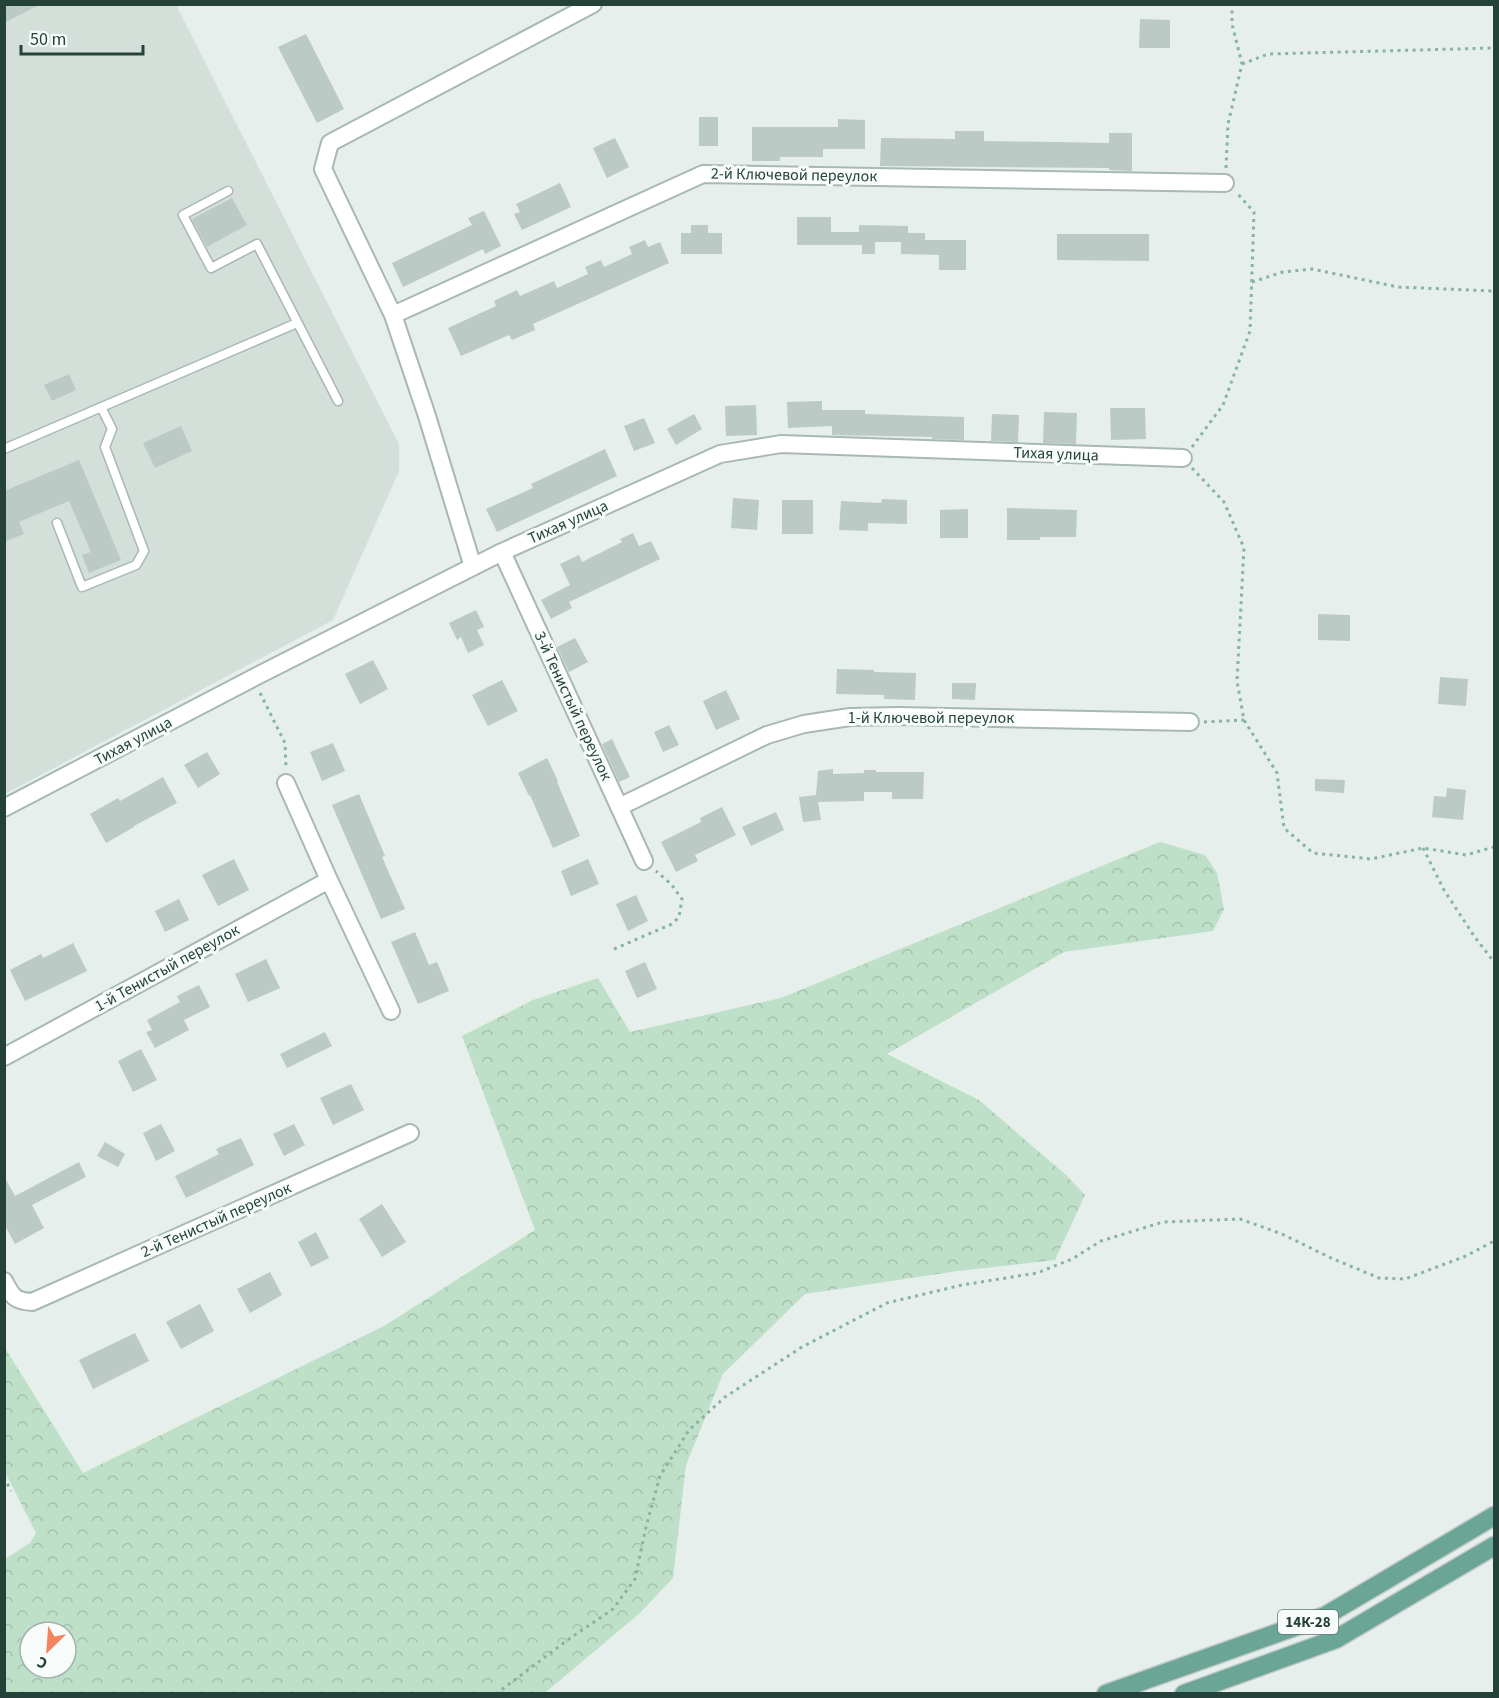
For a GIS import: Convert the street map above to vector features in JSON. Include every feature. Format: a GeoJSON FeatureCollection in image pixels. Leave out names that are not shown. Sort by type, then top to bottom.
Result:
{"type":"FeatureCollection","features":[{"type":"Feature","properties":{"kind":"main road","name":"14К-28"},"geometry":{"type":"LineString","coordinates":[[1106,1694],[1325,1616],[1494,1516]]}},
{"type":"Feature","properties":{"kind":"main road","name":"14К-28"},"geometry":{"type":"LineString","coordinates":[[1184,1694],[1336,1640],[1494,1546]]}},
{"type":"Feature","properties":{"kind":"street"},"geometry":{"type":"LineString","coordinates":[[473,567],[427,416],[393,315],[322,169],[330,143],[593,4]]}},
{"type":"Feature","properties":{"kind":"street","name":"2-й Ключевой переулок"},"geometry":{"type":"LineString","coordinates":[[393,315],[703,174],[1225,183]]}},
{"type":"Feature","properties":{"kind":"street","name":"Тихая улица"},"geometry":{"type":"LineString","coordinates":[[4,808],[502,552],[720,454],[781,444],[1183,458]]}},
{"type":"Feature","properties":{"kind":"street","name":"3-й Тенистый переулок"},"geometry":{"type":"LineString","coordinates":[[502,552],[644,861]]}},
{"type":"Feature","properties":{"kind":"street","name":"1-й Ключевой переулок"},"geometry":{"type":"LineString","coordinates":[[619,807],[767,735],[804,724],[839,718],[899,716],[1190,722]]}},
{"type":"Feature","properties":{"kind":"street"},"geometry":{"type":"LineString","coordinates":[[286,783],[391,1011]]}},
{"type":"Feature","properties":{"kind":"street","name":"1-й Тенистый переулок"},"geometry":{"type":"LineString","coordinates":[[4,1056],[329,880]]}},
{"type":"Feature","properties":{"kind":"street","name":"2-й Тенистый переулок"},"geometry":{"type":"LineString","coordinates":[[4,1281],[11,1294],[20,1302],[32,1302],[410,1133]]}},
{"type":"Feature","properties":{"kind":"lane"},"geometry":{"type":"LineString","coordinates":[[228,191],[183,215],[211,268],[256,244],[338,401]]}},
{"type":"Feature","properties":{"kind":"lane"},"geometry":{"type":"LineString","coordinates":[[4,449],[297,322]]}},
{"type":"Feature","properties":{"kind":"lane"},"geometry":{"type":"LineString","coordinates":[[57,523],[82,587],[136,565],[144,551],[105,447],[112,429],[101,407]]}},
{"type":"Feature","properties":{"kind":"path"},"geometry":{"type":"LineString","coordinates":[[1232,4],[1232,24],[1242,64],[1228,124],[1225,183],[1241,196],[1254,212],[1250,331],[1223,405],[1183,458],[1224,502],[1244,548],[1237,681],[1244,720],[1277,773],[1284,828],[1313,853],[1371,859],[1423,848],[1466,855],[1494,848]]}},
{"type":"Feature","properties":{"kind":"path"},"geometry":{"type":"LineString","coordinates":[[1242,64],[1268,54],[1494,48]]}},
{"type":"Feature","properties":{"kind":"path"},"geometry":{"type":"LineString","coordinates":[[1252,282],[1283,272],[1312,269],[1398,287],[1494,291]]}},
{"type":"Feature","properties":{"kind":"path"},"geometry":{"type":"LineString","coordinates":[[253,678],[285,743],[286,783]]}},
{"type":"Feature","properties":{"kind":"path"},"geometry":{"type":"LineString","coordinates":[[1190,722],[1244,720]]}},
{"type":"Feature","properties":{"kind":"path"},"geometry":{"type":"LineString","coordinates":[[1423,848],[1444,891],[1494,962]]}},
{"type":"Feature","properties":{"kind":"path"},"geometry":{"type":"LineString","coordinates":[[614,949],[672,924],[679,917],[682,899],[671,884],[644,861]]}},
{"type":"Feature","properties":{"kind":"path"},"geometry":{"type":"LineString","coordinates":[[496,1694],[569,1639],[614,1609],[636,1579],[646,1527],[660,1476],[689,1430],[725,1397],[802,1347],[887,1304],[962,1285],[1037,1274],[1072,1259],[1101,1241],[1163,1222],[1240,1219],[1282,1234],[1379,1278],[1405,1279],[1466,1256],[1494,1242]]}},
{"type":"Feature","properties":{"kind":"path"},"geometry":{"type":"LineString","coordinates":[[4,1477],[11,1491]]}},
{"type":"Feature","properties":{"kind":"shaded area"},"geometry":{"type":"Polygon","coordinates":[[[5,5],[176,5],[399,444],[399,471],[333,620],[5,794],[5,5]]]}},
{"type":"Feature","properties":{"kind":"green space"},"geometry":{"type":"Polygon","coordinates":[[[1160,842],[1205,855],[1217,873],[1224,909],[1213,931],[1064,952],[887,1054],[979,1100],[1066,1175],[1085,1195],[1055,1260],[958,1271],[805,1294],[723,1374],[686,1465],[673,1578],[640,1613],[546,1692],[542,1694],[5,1693],[5,1559],[30,1543],[36,1533],[5,1472],[5,1348],[83,1473],[384,1326],[535,1230],[462,1036],[533,1000],[598,978],[630,1032],[781,998],[1160,842]]]}},
{"type":"Feature","properties":{"kind":"building"},"geometry":{"type":"Polygon","coordinates":[[[4,4],[41,4],[4,23],[4,4]]]}},
{"type":"Feature","properties":{"kind":"building"},"geometry":{"type":"Polygon","coordinates":[[[1140,19],[1170,20],[1170,48],[1139,48],[1140,19]]]}},
{"type":"Feature","properties":{"kind":"building"},"geometry":{"type":"Polygon","coordinates":[[[306,34],[344,109],[317,123],[278,47],[306,34]]]}},
{"type":"Feature","properties":{"kind":"building"},"geometry":{"type":"Polygon","coordinates":[[[699,117],[718,117],[718,146],[699,146],[699,117]]]}},
{"type":"Feature","properties":{"kind":"building"},"geometry":{"type":"Polygon","coordinates":[[[838,119],[865,120],[865,149],[823,149],[823,157],[780,157],[780,161],[752,161],[752,127],[838,127],[838,119]]]}},
{"type":"Feature","properties":{"kind":"building"},"geometry":{"type":"Polygon","coordinates":[[[955,131],[984,131],[984,141],[1109,143],[1109,133],[1132,133],[1132,171],[1109,170],[1109,168],[880,166],[881,138],[955,139],[955,131]]]}},
{"type":"Feature","properties":{"kind":"building"},"geometry":{"type":"Polygon","coordinates":[[[615,138],[629,167],[607,178],[593,148],[615,138]]]}},
{"type":"Feature","properties":{"kind":"building"},"geometry":{"type":"Polygon","coordinates":[[[560,183],[571,207],[522,230],[514,214],[520,212],[516,204],[560,183]]]}},
{"type":"Feature","properties":{"kind":"building"},"geometry":{"type":"Polygon","coordinates":[[[232,198],[247,225],[207,247],[192,219],[232,198]]]}},
{"type":"Feature","properties":{"kind":"building"},"geometry":{"type":"Polygon","coordinates":[[[484,211],[501,246],[485,254],[483,249],[403,287],[392,263],[472,225],[468,218],[484,211]]]}},
{"type":"Feature","properties":{"kind":"building"},"geometry":{"type":"Polygon","coordinates":[[[797,217],[831,217],[831,232],[859,232],[859,225],[908,226],[908,233],[925,233],[925,240],[966,240],[966,270],[939,270],[939,255],[901,254],[901,242],[875,242],[875,254],[862,254],[862,245],[797,245],[797,217]]]}},
{"type":"Feature","properties":{"kind":"building"},"geometry":{"type":"Polygon","coordinates":[[[691,225],[708,225],[708,233],[722,233],[722,254],[681,254],[681,233],[691,233],[691,225]]]}},
{"type":"Feature","properties":{"kind":"building"},"geometry":{"type":"Polygon","coordinates":[[[1057,234],[1149,234],[1149,261],[1057,260],[1057,234]]]}},
{"type":"Feature","properties":{"kind":"building"},"geometry":{"type":"Polygon","coordinates":[[[645,240],[648,247],[660,242],[669,263],[533,324],[535,330],[512,340],[509,335],[461,356],[448,328],[496,306],[494,301],[517,290],[520,296],[554,281],[557,288],[588,274],[585,267],[601,260],[604,267],[632,254],[629,247],[645,240]]]}},
{"type":"Feature","properties":{"kind":"building"},"geometry":{"type":"Polygon","coordinates":[[[69,374],[76,390],[52,401],[44,385],[69,374]]]}},
{"type":"Feature","properties":{"kind":"building"},"geometry":{"type":"Polygon","coordinates":[[[822,401],[822,410],[865,410],[865,414],[964,417],[964,440],[832,435],[832,426],[788,428],[787,402],[822,401]]]}},
{"type":"Feature","properties":{"kind":"building"},"geometry":{"type":"Polygon","coordinates":[[[756,405],[757,435],[726,436],[725,406],[756,405]]]}},
{"type":"Feature","properties":{"kind":"building"},"geometry":{"type":"Polygon","coordinates":[[[1110,408],[1145,408],[1146,439],[1111,440],[1110,408]]]}},
{"type":"Feature","properties":{"kind":"building"},"geometry":{"type":"Polygon","coordinates":[[[1044,412],[1077,413],[1076,444],[1043,443],[1044,412]]]}},
{"type":"Feature","properties":{"kind":"building"},"geometry":{"type":"Polygon","coordinates":[[[694,414],[702,429],[676,445],[667,429],[694,414]]]}},
{"type":"Feature","properties":{"kind":"building"},"geometry":{"type":"Polygon","coordinates":[[[992,414],[1019,415],[1018,442],[991,441],[992,414]]]}},
{"type":"Feature","properties":{"kind":"building"},"geometry":{"type":"Polygon","coordinates":[[[644,418],[655,443],[634,451],[624,426],[644,418]]]}},
{"type":"Feature","properties":{"kind":"building"},"geometry":{"type":"Polygon","coordinates":[[[181,426],[192,451],[155,468],[143,443],[181,426]]]}},
{"type":"Feature","properties":{"kind":"building"},"geometry":{"type":"Polygon","coordinates":[[[605,449],[617,476],[497,532],[486,509],[533,488],[531,484],[605,449]]]}},
{"type":"Feature","properties":{"kind":"building"},"geometry":{"type":"Polygon","coordinates":[[[79,460],[121,560],[89,573],[82,555],[91,552],[69,501],[19,522],[24,534],[4,542],[4,491],[79,460]]]}},
{"type":"Feature","properties":{"kind":"building"},"geometry":{"type":"Polygon","coordinates":[[[733,498],[759,500],[757,530],[731,528],[733,498]]]}},
{"type":"Feature","properties":{"kind":"building"},"geometry":{"type":"Polygon","coordinates":[[[882,499],[907,500],[907,524],[868,523],[868,531],[839,530],[841,501],[881,503],[882,499]]]}},
{"type":"Feature","properties":{"kind":"building"},"geometry":{"type":"Polygon","coordinates":[[[782,500],[813,500],[813,534],[782,534],[782,500]]]}},
{"type":"Feature","properties":{"kind":"building"},"geometry":{"type":"Polygon","coordinates":[[[1007,508],[1077,510],[1076,537],[1007,540],[1007,508]]]}},
{"type":"Feature","properties":{"kind":"building"},"geometry":{"type":"Polygon","coordinates":[[[968,509],[968,538],[940,538],[940,510],[968,509]]]}},
{"type":"Feature","properties":{"kind":"building"},"geometry":{"type":"Polygon","coordinates":[[[633,533],[639,546],[651,541],[660,559],[569,602],[572,608],[551,619],[541,600],[570,585],[560,564],[579,555],[582,562],[622,542],[620,539],[633,533]]]}},
{"type":"Feature","properties":{"kind":"building"},"geometry":{"type":"Polygon","coordinates":[[[476,610],[484,627],[477,630],[484,645],[468,653],[461,637],[457,640],[449,623],[476,610]]]}},
{"type":"Feature","properties":{"kind":"building"},"geometry":{"type":"Polygon","coordinates":[[[1318,614],[1350,615],[1350,641],[1318,640],[1318,614]]]}},
{"type":"Feature","properties":{"kind":"building"},"geometry":{"type":"Polygon","coordinates":[[[575,638],[588,662],[569,672],[557,647],[575,638]]]}},
{"type":"Feature","properties":{"kind":"building"},"geometry":{"type":"Polygon","coordinates":[[[373,660],[388,689],[360,704],[345,674],[373,660]]]}},
{"type":"Feature","properties":{"kind":"building"},"geometry":{"type":"Polygon","coordinates":[[[837,669],[916,673],[915,700],[884,699],[884,695],[836,694],[837,669]]]}},
{"type":"Feature","properties":{"kind":"building"},"geometry":{"type":"Polygon","coordinates":[[[1440,677],[1468,679],[1466,706],[1438,704],[1440,677]]]}},
{"type":"Feature","properties":{"kind":"building"},"geometry":{"type":"Polygon","coordinates":[[[502,680],[518,711],[488,726],[472,695],[502,680]]]}},
{"type":"Feature","properties":{"kind":"building"},"geometry":{"type":"Polygon","coordinates":[[[952,683],[976,683],[975,700],[952,699],[952,683]]]}},
{"type":"Feature","properties":{"kind":"building"},"geometry":{"type":"Polygon","coordinates":[[[726,690],[740,719],[716,730],[703,701],[726,690]]]}},
{"type":"Feature","properties":{"kind":"building"},"geometry":{"type":"Polygon","coordinates":[[[669,725],[679,745],[663,752],[654,732],[669,725]]]}},
{"type":"Feature","properties":{"kind":"building"},"geometry":{"type":"Polygon","coordinates":[[[612,739],[630,777],[619,782],[602,744],[612,739]]]}},
{"type":"Feature","properties":{"kind":"building"},"geometry":{"type":"Polygon","coordinates":[[[333,743],[345,771],[322,781],[310,752],[333,743]]]}},
{"type":"Feature","properties":{"kind":"building"},"geometry":{"type":"Polygon","coordinates":[[[207,752],[220,774],[198,788],[184,765],[207,752]]]}},
{"type":"Feature","properties":{"kind":"building"},"geometry":{"type":"Polygon","coordinates":[[[547,758],[580,836],[553,848],[518,773],[547,758]]]}},
{"type":"Feature","properties":{"kind":"building"},"geometry":{"type":"Polygon","coordinates":[[[833,769],[833,774],[864,773],[864,770],[924,772],[923,799],[892,799],[892,792],[864,792],[864,801],[818,802],[821,820],[803,822],[799,797],[816,795],[818,771],[833,769]]]}},
{"type":"Feature","properties":{"kind":"building"},"geometry":{"type":"Polygon","coordinates":[[[163,777],[177,803],[106,843],[90,814],[118,798],[120,801],[163,777]]]}},
{"type":"Feature","properties":{"kind":"building"},"geometry":{"type":"Polygon","coordinates":[[[1315,779],[1345,780],[1344,793],[1315,791],[1315,779]]]}},
{"type":"Feature","properties":{"kind":"building"},"geometry":{"type":"Polygon","coordinates":[[[1447,788],[1466,790],[1463,820],[1432,817],[1434,796],[1446,797],[1447,788]]]}},
{"type":"Feature","properties":{"kind":"building"},"geometry":{"type":"Polygon","coordinates":[[[359,794],[385,856],[382,857],[405,909],[381,919],[332,805],[359,794]]]}},
{"type":"Feature","properties":{"kind":"building"},"geometry":{"type":"Polygon","coordinates":[[[722,807],[736,835],[695,855],[698,861],[676,872],[661,842],[701,822],[700,818],[722,807]]]}},
{"type":"Feature","properties":{"kind":"building"},"geometry":{"type":"Polygon","coordinates":[[[776,812],[784,830],[751,846],[742,827],[776,812]]]}},
{"type":"Feature","properties":{"kind":"building"},"geometry":{"type":"Polygon","coordinates":[[[234,859],[249,890],[218,906],[202,875],[234,859]]]}},
{"type":"Feature","properties":{"kind":"building"},"geometry":{"type":"Polygon","coordinates":[[[588,859],[599,884],[571,896],[561,871],[588,859]]]}},
{"type":"Feature","properties":{"kind":"building"},"geometry":{"type":"Polygon","coordinates":[[[636,895],[648,921],[628,931],[616,904],[636,895]]]}},
{"type":"Feature","properties":{"kind":"building"},"geometry":{"type":"Polygon","coordinates":[[[179,899],[189,920],[165,932],[155,911],[179,899]]]}},
{"type":"Feature","properties":{"kind":"building"},"geometry":{"type":"Polygon","coordinates":[[[415,932],[429,965],[437,962],[449,991],[418,1004],[391,942],[415,932]]]}},
{"type":"Feature","properties":{"kind":"building"},"geometry":{"type":"Polygon","coordinates":[[[73,943],[87,971],[25,1001],[10,970],[41,954],[43,958],[73,943]]]}},
{"type":"Feature","properties":{"kind":"building"},"geometry":{"type":"Polygon","coordinates":[[[266,959],[280,988],[248,1002],[235,974],[266,959]]]}},
{"type":"Feature","properties":{"kind":"building"},"geometry":{"type":"Polygon","coordinates":[[[645,962],[657,989],[637,998],[625,971],[645,962]]]}},
{"type":"Feature","properties":{"kind":"building"},"geometry":{"type":"Polygon","coordinates":[[[199,985],[210,1007],[184,1020],[189,1030],[155,1048],[146,1032],[152,1030],[147,1020],[180,1002],[177,996],[199,985]]]}},
{"type":"Feature","properties":{"kind":"building"},"geometry":{"type":"Polygon","coordinates":[[[325,1032],[332,1046],[287,1068],[280,1054],[325,1032]]]}},
{"type":"Feature","properties":{"kind":"building"},"geometry":{"type":"Polygon","coordinates":[[[141,1049],[157,1080],[133,1092],[118,1061],[141,1049]]]}},
{"type":"Feature","properties":{"kind":"building"},"geometry":{"type":"Polygon","coordinates":[[[351,1084],[364,1110],[333,1125],[320,1098],[351,1084]]]}},
{"type":"Feature","properties":{"kind":"building"},"geometry":{"type":"Polygon","coordinates":[[[161,1124],[175,1151],[156,1161],[143,1133],[161,1124]]]}},
{"type":"Feature","properties":{"kind":"building"},"geometry":{"type":"Polygon","coordinates":[[[294,1124],[305,1145],[284,1156],[273,1134],[294,1124]]]}},
{"type":"Feature","properties":{"kind":"building"},"geometry":{"type":"Polygon","coordinates":[[[241,1138],[254,1165],[186,1198],[175,1176],[219,1154],[216,1149],[241,1138]]]}},
{"type":"Feature","properties":{"kind":"building"},"geometry":{"type":"Polygon","coordinates":[[[105,1142],[125,1154],[118,1167],[97,1156],[105,1142]]]}},
{"type":"Feature","properties":{"kind":"building"},"geometry":{"type":"Polygon","coordinates":[[[79,1162],[86,1177],[32,1205],[44,1228],[15,1244],[4,1224],[4,1176],[15,1196],[79,1162]]]}},
{"type":"Feature","properties":{"kind":"building"},"geometry":{"type":"Polygon","coordinates":[[[382,1204],[406,1242],[382,1257],[359,1219],[382,1204]]]}},
{"type":"Feature","properties":{"kind":"building"},"geometry":{"type":"Polygon","coordinates":[[[316,1232],[329,1258],[311,1267],[298,1242],[316,1232]]]}},
{"type":"Feature","properties":{"kind":"building"},"geometry":{"type":"Polygon","coordinates":[[[270,1272],[282,1295],[250,1313],[237,1289],[270,1272]]]}},
{"type":"Feature","properties":{"kind":"building"},"geometry":{"type":"Polygon","coordinates":[[[200,1304],[214,1331],[181,1349],[166,1322],[200,1304]]]}},
{"type":"Feature","properties":{"kind":"building"},"geometry":{"type":"Polygon","coordinates":[[[135,1333],[149,1361],[93,1389],[79,1360],[135,1333]]]}}]}
